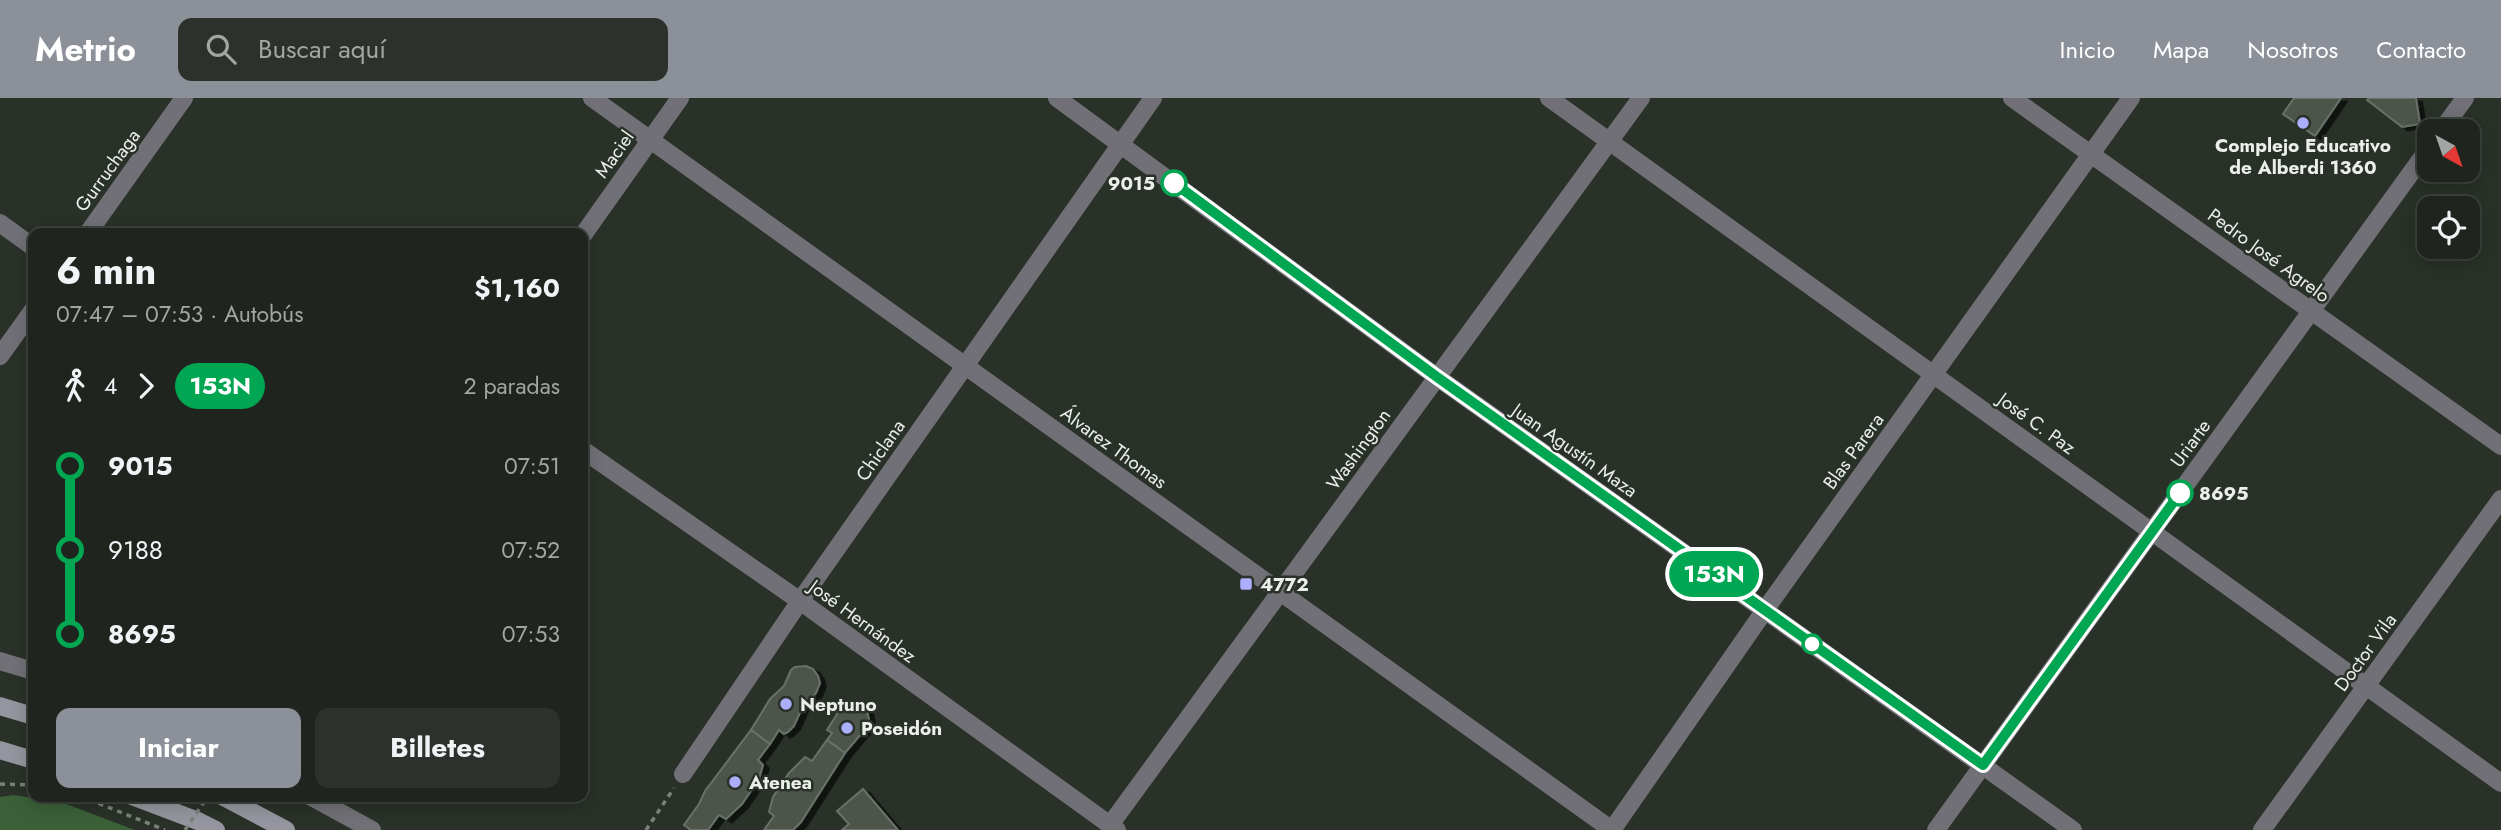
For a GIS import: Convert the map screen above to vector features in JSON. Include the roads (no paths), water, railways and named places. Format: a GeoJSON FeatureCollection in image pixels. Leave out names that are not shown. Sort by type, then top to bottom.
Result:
{"type":"FeatureCollection","features":[{"type":"Feature","properties":{"kind":"main road"},"geometry":{"type":"LineString","coordinates":[[0,706],[28,714]]}},
{"type":"Feature","properties":{"kind":"main road"},"geometry":{"type":"LineString","coordinates":[[0,750],[28,758]]}},
{"type":"Feature","properties":{"kind":"main road"},"geometry":{"type":"LineString","coordinates":[[148,802],[216,830]]}},
{"type":"Feature","properties":{"kind":"main road"},"geometry":{"type":"LineString","coordinates":[[233,802],[286,830]]}},
{"type":"Feature","properties":{"kind":"street","name":"Gurruchaga"},"geometry":{"type":"LineString","coordinates":[[92,228],[184,98]]}},
{"type":"Feature","properties":{"kind":"street","name":"Álvarez Thomas"},"geometry":{"type":"LineString","coordinates":[[592,98],[1612,830]]}},
{"type":"Feature","properties":{"kind":"street","name":"Maciel"},"geometry":{"type":"LineString","coordinates":[[588,228],[680,98]]}},
{"type":"Feature","properties":{"kind":"street","name":"Juan Agustín Maza"},"geometry":{"type":"LineString","coordinates":[[1057,98],[1437,377],[2073,830]]}},
{"type":"Feature","properties":{"kind":"street","name":"Chiclana"},"geometry":{"type":"LineString","coordinates":[[683,774],[800,601],[1153,98]]}},
{"type":"Feature","properties":{"kind":"street","name":"José C. Paz"},"geometry":{"type":"LineString","coordinates":[[1549,98],[2501,783]]}},
{"type":"Feature","properties":{"kind":"street","name":"Washington"},"geometry":{"type":"LineString","coordinates":[[1113,828],[1280,592],[1641,98]]}},
{"type":"Feature","properties":{"kind":"street","name":"Pedro José Agrelo"},"geometry":{"type":"LineString","coordinates":[[2012,98],[2501,446]]}},
{"type":"Feature","properties":{"kind":"street","name":"Blas Parera"},"geometry":{"type":"LineString","coordinates":[[1612,830],[1765,610],[2130,98]]}},
{"type":"Feature","properties":{"kind":"street"},"geometry":{"type":"LineString","coordinates":[[2450,119],[2465,98]]}},
{"type":"Feature","properties":{"kind":"street","name":"Uriarte"},"geometry":{"type":"LineString","coordinates":[[1936,830],[2417,165]]}},
{"type":"Feature","properties":{"kind":"street"},"geometry":{"type":"LineString","coordinates":[[0,223],[28,243]]}},
{"type":"Feature","properties":{"kind":"street"},"geometry":{"type":"LineString","coordinates":[[0,356],[28,317]]}},
{"type":"Feature","properties":{"kind":"street","name":"José Hernández"},"geometry":{"type":"LineString","coordinates":[[588,453],[800,601],[1113,828]]}},
{"type":"Feature","properties":{"kind":"street","name":"Doctor Vila"},"geometry":{"type":"LineString","coordinates":[[2262,830],[2501,499]]}},
{"type":"Feature","properties":{"kind":"street"},"geometry":{"type":"LineString","coordinates":[[0,661],[28,669]]}},
{"type":"Feature","properties":{"kind":"street"},"geometry":{"type":"LineString","coordinates":[[321,802],[372,830]]}},
{"type":"Feature","properties":{"kind":"place","name":"Complejo Educativo de Alberdi 1360"},"geometry":{"type":"Point","coordinates":[2303,123]}},
{"type":"Feature","properties":{"kind":"place","name":"9015"},"geometry":{"type":"Point","coordinates":[1174,183]}},
{"type":"Feature","properties":{"kind":"place","name":"8695"},"geometry":{"type":"Point","coordinates":[2180,493]}},
{"type":"Feature","properties":{"kind":"place","name":"4772"},"geometry":{"type":"Point","coordinates":[1246,584]}},
{"type":"Feature","properties":{"kind":"place","name":"Neptuno"},"geometry":{"type":"Point","coordinates":[786,704]}},
{"type":"Feature","properties":{"kind":"place","name":"Poseidón"},"geometry":{"type":"Point","coordinates":[847,728]}},
{"type":"Feature","properties":{"kind":"place","name":"Atenea"},"geometry":{"type":"Point","coordinates":[735,782]}}]}
